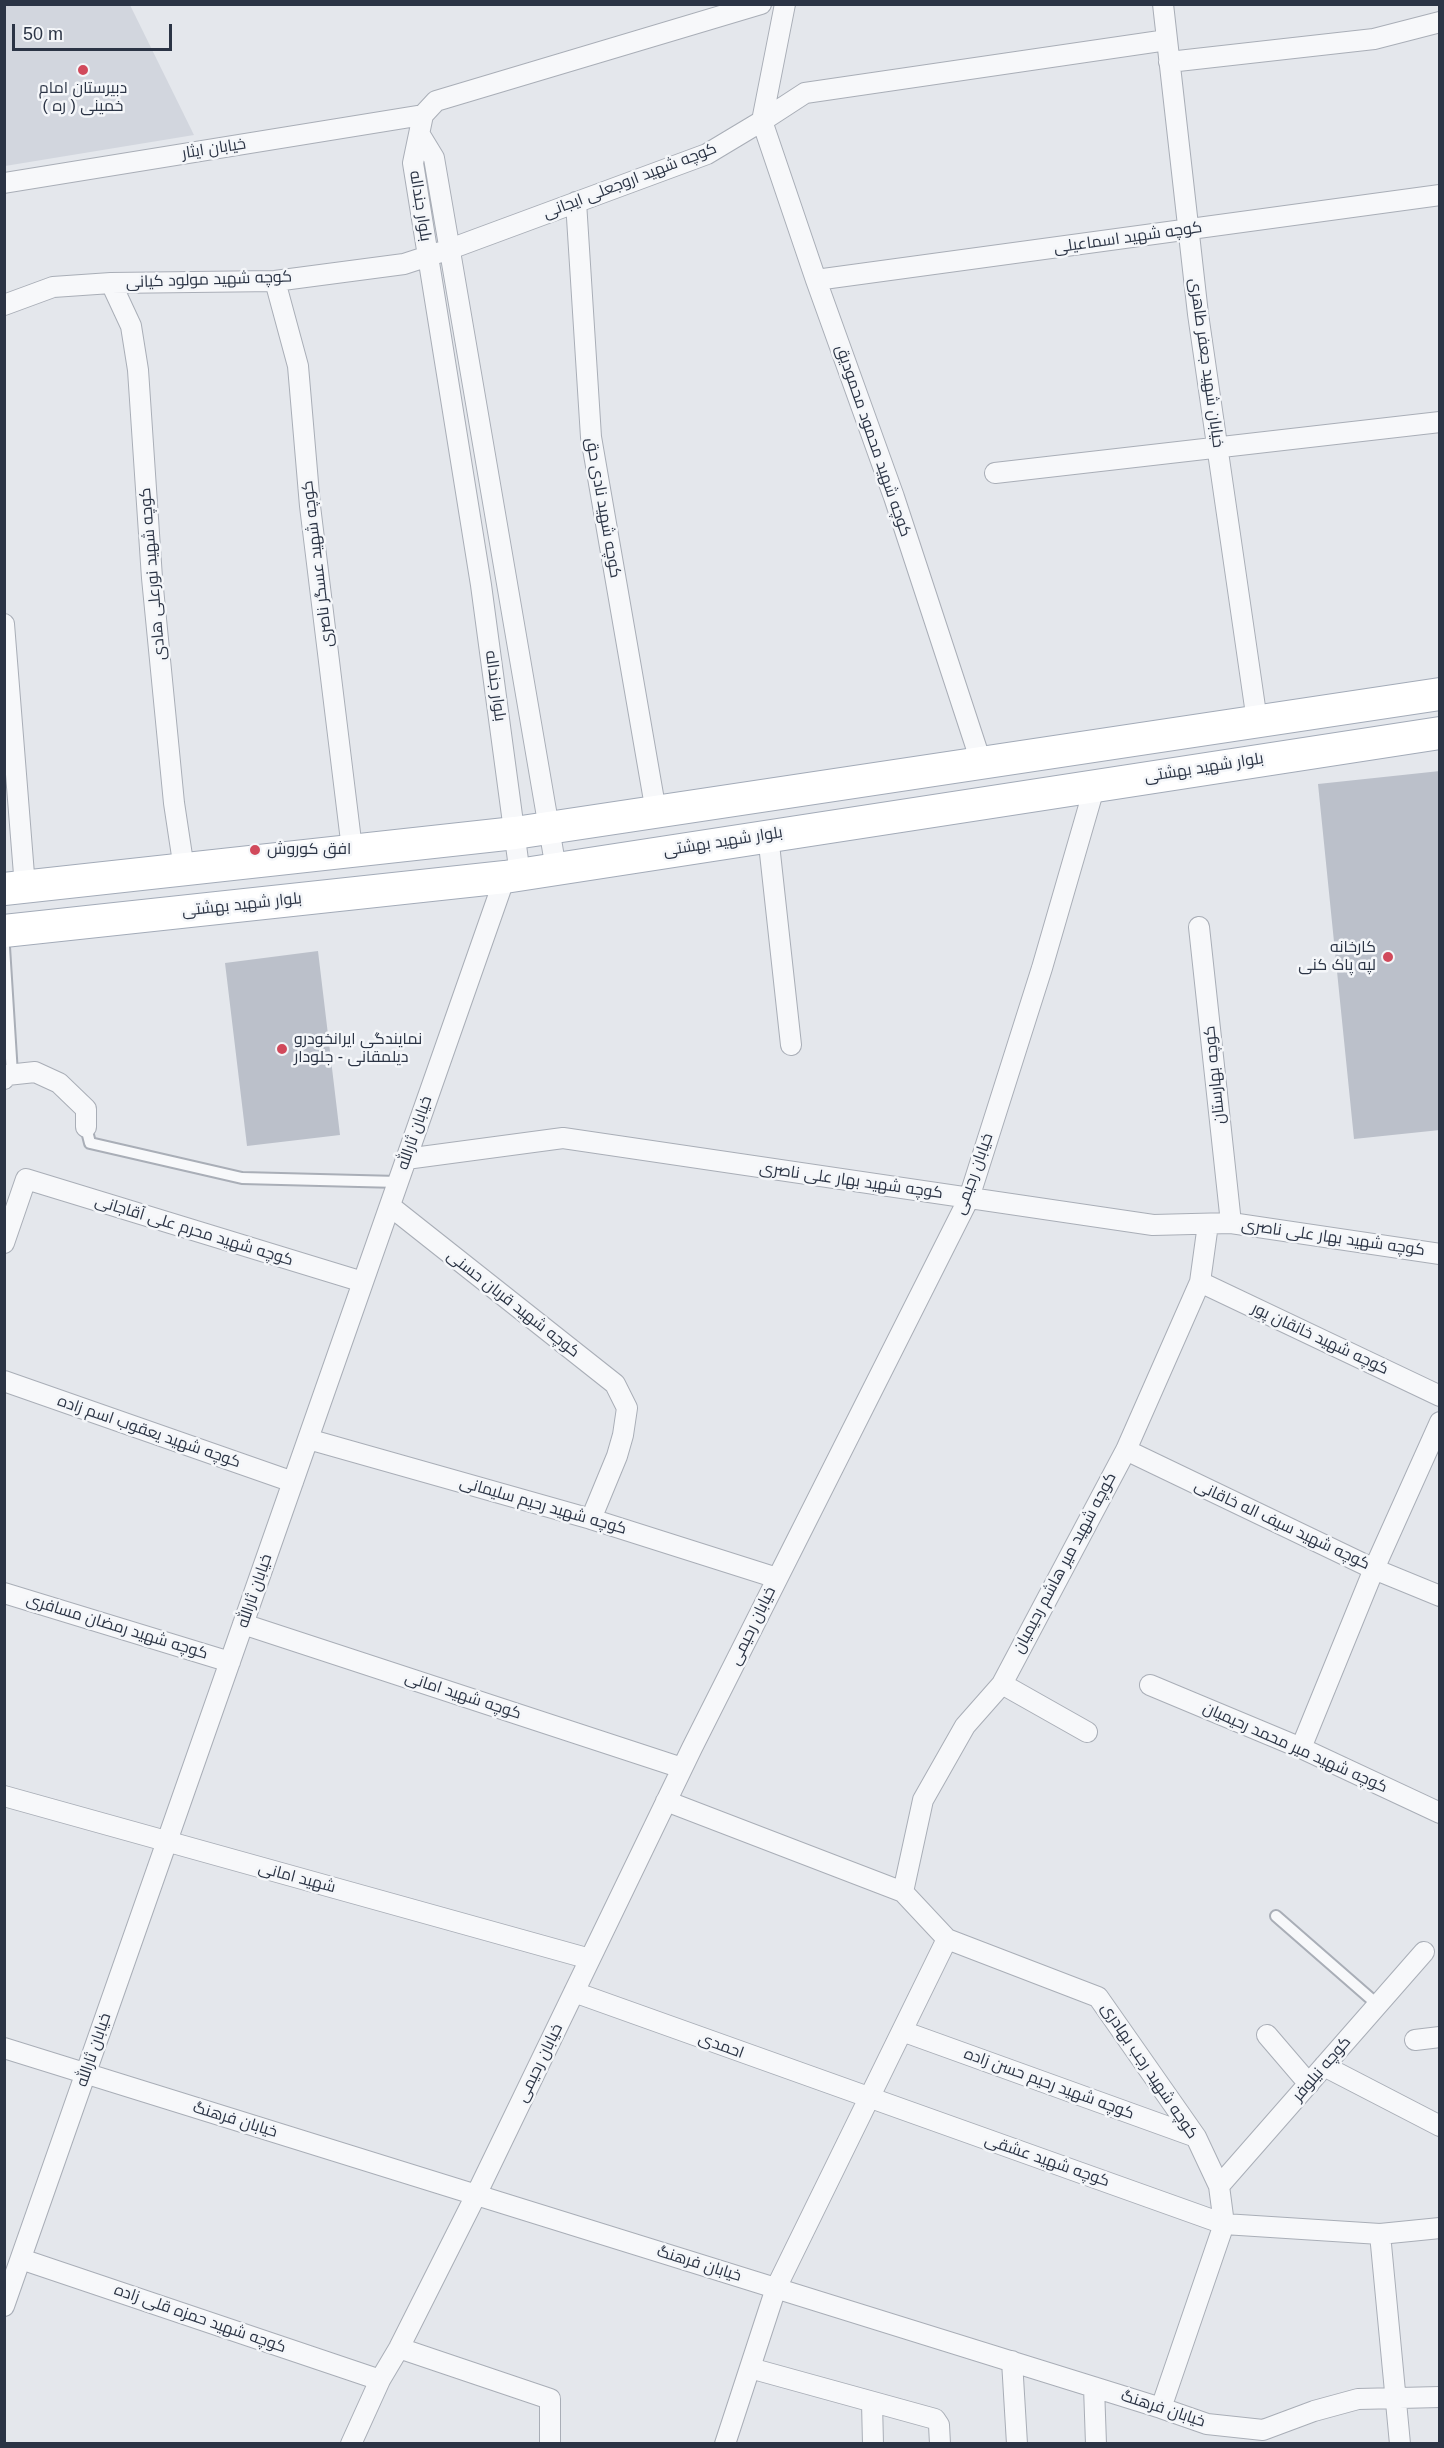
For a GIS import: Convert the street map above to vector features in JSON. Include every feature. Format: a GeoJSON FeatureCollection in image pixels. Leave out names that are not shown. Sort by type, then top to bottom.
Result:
{"type":"FeatureCollection","features":[{"type":"Feature","properties":{"kind":"main road"},"geometry":{"type":"LineString","coordinates":[[15,888],[352,849],[515,833],[1440,694]]}},
{"type":"Feature","properties":{"kind":"main road","name":"بلوار شهید بهشتی"},"geometry":{"type":"LineString","coordinates":[[4,931],[512,876],[1440,733]]}},
{"type":"Feature","properties":{"kind":"street","name":"خیابان ایثار"},"geometry":{"type":"LineString","coordinates":[[4,183],[423,115],[436,101],[761,4]]}},
{"type":"Feature","properties":{"kind":"street"},"geometry":{"type":"LineString","coordinates":[[762,121],[785,4]]}},
{"type":"Feature","properties":{"kind":"street","name":"خیابان شهید جعفر طاهری"},"geometry":{"type":"LineString","coordinates":[[1163,4],[1188,229],[1257,721]]}},
{"type":"Feature","properties":{"kind":"street"},"geometry":{"type":"LineString","coordinates":[[1169,62],[1374,39],[1440,22]]}},
{"type":"Feature","properties":{"kind":"street","name":"کوچه شهید اروجعلی ایجانی"},"geometry":{"type":"LineString","coordinates":[[450,249],[707,154],[805,93],[1167,40]]}},
{"type":"Feature","properties":{"kind":"street"},"geometry":{"type":"LineString","coordinates":[[420,135],[423,115]]}},
{"type":"Feature","properties":{"kind":"street","name":"کوچه شهید محمود محمودیق"},"geometry":{"type":"LineString","coordinates":[[762,121],[894,497],[981,762]]}},
{"type":"Feature","properties":{"kind":"street","name":"بلوار جنداله"},"geometry":{"type":"LineString","coordinates":[[420,135],[434,158],[556,869]]}},
{"type":"Feature","properties":{"kind":"street","name":"بلوار جنداله"},"geometry":{"type":"LineString","coordinates":[[420,135],[413,163],[466,492],[515,833],[512,876]]}},
{"type":"Feature","properties":{"kind":"street","name":"کوچه شهید اسماعیلی"},"geometry":{"type":"LineString","coordinates":[[816,280],[1440,195]]}},
{"type":"Feature","properties":{"kind":"street","name":"کوچه شهید نادی حق"},"geometry":{"type":"LineString","coordinates":[[576,202],[591,437],[656,812]]}},
{"type":"Feature","properties":{"kind":"street","name":"کوچه شهید مولود کیانی"},"geometry":{"type":"LineString","coordinates":[[4,305],[52,287],[111,283],[275,281],[404,264],[450,249]]}},
{"type":"Feature","properties":{"kind":"street","name":"کوچه شهید عسگر ناصری"},"geometry":{"type":"LineString","coordinates":[[275,281],[298,366],[310,506],[352,849]]}},
{"type":"Feature","properties":{"kind":"street","name":"کوچه شهید نورعلی هادی"},"geometry":{"type":"LineString","coordinates":[[111,283],[131,326],[138,370],[152,578],[174,804],[184,869]]}},
{"type":"Feature","properties":{"kind":"street"},"geometry":{"type":"LineString","coordinates":[[995,473],[1440,422]]}},
{"type":"Feature","properties":{"kind":"street"},"geometry":{"type":"LineString","coordinates":[[466,492],[493,493]]}},
{"type":"Feature","properties":{"kind":"street"},"geometry":{"type":"LineString","coordinates":[[4,624],[15,888]]}},
{"type":"Feature","properties":{"kind":"street","name":"خیابان رحیمی"},"geometry":{"type":"LineString","coordinates":[[351,2444],[380,2380],[399,2348],[476,2195],[682,1768],[969,1198],[1042,968],[1095,785]]}},
{"type":"Feature","properties":{"kind":"street"},"geometry":{"type":"LineString","coordinates":[[768,835],[791,1045]]}},
{"type":"Feature","properties":{"kind":"street","name":"خیابان ثارالله"},"geometry":{"type":"LineString","coordinates":[[4,2306],[406,1159],[512,876]]}},
{"type":"Feature","properties":{"kind":"street","name":"کوچه بهارستان"},"geometry":{"type":"LineString","coordinates":[[1199,927],[1231,1223]]}},
{"type":"Feature","properties":{"kind":"street"},"geometry":{"type":"LineString","coordinates":[[8,1077],[35,1072],[59,1083],[86,1109],[86,1127]]}},
{"type":"Feature","properties":{"kind":"street","name":"کوچه شهید بهار علی ناصری"},"geometry":{"type":"LineString","coordinates":[[406,1159],[562,1138],[1153,1225],[1231,1223],[1440,1254]]}},
{"type":"Feature","properties":{"kind":"street","name":"کوچه شهید محرم علی آقاجانی"},"geometry":{"type":"LineString","coordinates":[[4,1243],[26,1179],[363,1282]]}},
{"type":"Feature","properties":{"kind":"street","name":"کوچه شهید قربان حسنی"},"geometry":{"type":"LineString","coordinates":[[390,1206],[615,1384],[627,1408],[617,1456],[591,1519]]}},
{"type":"Feature","properties":{"kind":"street","name":"کوچه شهید میر هاشم رحیمیان"},"geometry":{"type":"LineString","coordinates":[[903,1892],[923,1800],[965,1726],[1002,1684],[1126,1450],[1200,1282],[1208,1224]]}},
{"type":"Feature","properties":{"kind":"street","name":"کوچه شهید خانقان پور"},"geometry":{"type":"LineString","coordinates":[[1200,1282],[1440,1396]]}},
{"type":"Feature","properties":{"kind":"street","name":"کوچه شهید یعقوب اسم زاده"},"geometry":{"type":"LineString","coordinates":[[4,1381],[293,1482]]}},
{"type":"Feature","properties":{"kind":"street"},"geometry":{"type":"LineString","coordinates":[[1301,1748],[1374,1569],[1440,1422]]}},
{"type":"Feature","properties":{"kind":"street","name":"کوچه شهید رحیم سلیمانی"},"geometry":{"type":"LineString","coordinates":[[308,1439],[591,1519],[777,1578]]}},
{"type":"Feature","properties":{"kind":"street","name":"کوچه شهید سیف اله خاقانی"},"geometry":{"type":"LineString","coordinates":[[1126,1450],[1374,1569],[1440,1596]]}},
{"type":"Feature","properties":{"kind":"street","name":"کوچه شهید رمضان مسافری"},"geometry":{"type":"LineString","coordinates":[[4,1593],[230,1662]]}},
{"type":"Feature","properties":{"kind":"street","name":"کوچه شهید امانی"},"geometry":{"type":"LineString","coordinates":[[243,1624],[682,1768]]}},
{"type":"Feature","properties":{"kind":"street"},"geometry":{"type":"LineString","coordinates":[[1002,1684],[1086,1732]]}},
{"type":"Feature","properties":{"kind":"street","name":"کوچه شهید میر محمد رحیمیان"},"geometry":{"type":"LineString","coordinates":[[1150,1685],[1301,1748],[1440,1813]]}},
{"type":"Feature","properties":{"kind":"street","name":"شهید امانی"},"geometry":{"type":"LineString","coordinates":[[4,1796],[590,1959]]}},
{"type":"Feature","properties":{"kind":"street"},"geometry":{"type":"LineString","coordinates":[[666,1801],[903,1892]]}},
{"type":"Feature","properties":{"kind":"street","name":"کوچه شهید رجب بهادری"},"geometry":{"type":"LineString","coordinates":[[903,1892],[947,1939],[1098,1997],[1196,2137],[1219,2186],[1224,2224]]}},
{"type":"Feature","properties":{"kind":"street"},"geometry":{"type":"LineString","coordinates":[[725,2444],[776,2288],[947,1939]]}},
{"type":"Feature","properties":{"kind":"street","name":"کوچه نیلوفر"},"geometry":{"type":"LineString","coordinates":[[1219,2186],[1425,1952]]}},
{"type":"Feature","properties":{"kind":"street","name":"احمدی"},"geometry":{"type":"LineString","coordinates":[[574,1992],[869,2099]]}},
{"type":"Feature","properties":{"kind":"street","name":"کوچه شهید رحیم حسن زاده"},"geometry":{"type":"LineString","coordinates":[[902,2031],[1196,2137]]}},
{"type":"Feature","properties":{"kind":"street"},"geometry":{"type":"LineString","coordinates":[[1267,2034],[1309,2084]]}},
{"type":"Feature","properties":{"kind":"street"},"geometry":{"type":"LineString","coordinates":[[1415,2040],[1440,2037]]}},
{"type":"Feature","properties":{"kind":"street","name":"خیابان فرهنگ"},"geometry":{"type":"LineString","coordinates":[[4,2048],[1012,2361],[1207,2424],[1263,2430],[1314,2411],[1358,2399],[1440,2397]]}},
{"type":"Feature","properties":{"kind":"street"},"geometry":{"type":"LineString","coordinates":[[1324,2066],[1440,2126]]}},
{"type":"Feature","properties":{"kind":"street","name":"کوچه شهید عشقی"},"geometry":{"type":"LineString","coordinates":[[869,2099],[1224,2224],[1380,2234],[1440,2228]]}},
{"type":"Feature","properties":{"kind":"street"},"geometry":{"type":"LineString","coordinates":[[1161,2408],[1224,2224]]}},
{"type":"Feature","properties":{"kind":"street"},"geometry":{"type":"LineString","coordinates":[[1380,2234],[1400,2444]]}},
{"type":"Feature","properties":{"kind":"street","name":"کوچه شهید حمزه قلی زاده"},"geometry":{"type":"LineString","coordinates":[[21,2259],[380,2380]]}},
{"type":"Feature","properties":{"kind":"street"},"geometry":{"type":"LineString","coordinates":[[399,2348],[550,2399],[550,2444]]}},
{"type":"Feature","properties":{"kind":"street"},"geometry":{"type":"LineString","coordinates":[[1012,2361],[1017,2444]]}},
{"type":"Feature","properties":{"kind":"street"},"geometry":{"type":"LineString","coordinates":[[750,2368],[935,2419],[939,2425],[940,2444]]}},
{"type":"Feature","properties":{"kind":"street"},"geometry":{"type":"LineString","coordinates":[[1094,2387],[1096,2444]]}},
{"type":"Feature","properties":{"kind":"street"},"geometry":{"type":"LineString","coordinates":[[872,2403],[873,2444]]}},
{"type":"Feature","properties":{"kind":"lane"},"geometry":{"type":"LineString","coordinates":[[4,947],[8,1077]]}},
{"type":"Feature","properties":{"kind":"lane"},"geometry":{"type":"LineString","coordinates":[[86,1127],[90,1143],[242,1178],[398,1182]]}},
{"type":"Feature","properties":{"kind":"lane"},"geometry":{"type":"LineString","coordinates":[[1276,1917],[1378,2005]]}},
{"type":"Feature","properties":{"kind":"shaded area","name":"دبیرستان امام خمینی ( ره )"},"geometry":{"type":"Polygon","coordinates":[[[5,4],[130,5],[194,135],[5,166],[5,4]]]}},
{"type":"Feature","properties":{"kind":"building","name":"کارخانه لپه پاک کنی"},"geometry":{"type":"Polygon","coordinates":[[[1440,771],[1440,1130],[1354,1139],[1318,784],[1440,771]]]}},
{"type":"Feature","properties":{"kind":"building","name":"نمایندگی ایرانخودرو دیلمقانی - جلودار"},"geometry":{"type":"Polygon","coordinates":[[[318,951],[340,1135],[247,1146],[225,963],[318,951]]]}},
{"type":"Feature","properties":{"kind":"place","name":"دبیرستان امام خمینی ( ره )"},"geometry":{"type":"Point","coordinates":[83,70]}},
{"type":"Feature","properties":{"kind":"place","name":"افق کوروش"},"geometry":{"type":"Point","coordinates":[255,850]}},
{"type":"Feature","properties":{"kind":"place","name":"کارخانه لپه پاک کنی"},"geometry":{"type":"Point","coordinates":[1388,957]}},
{"type":"Feature","properties":{"kind":"place","name":"نمایندگی ایرانخودرو دیلمقانی - جلودار"},"geometry":{"type":"Point","coordinates":[282,1049]}}]}
